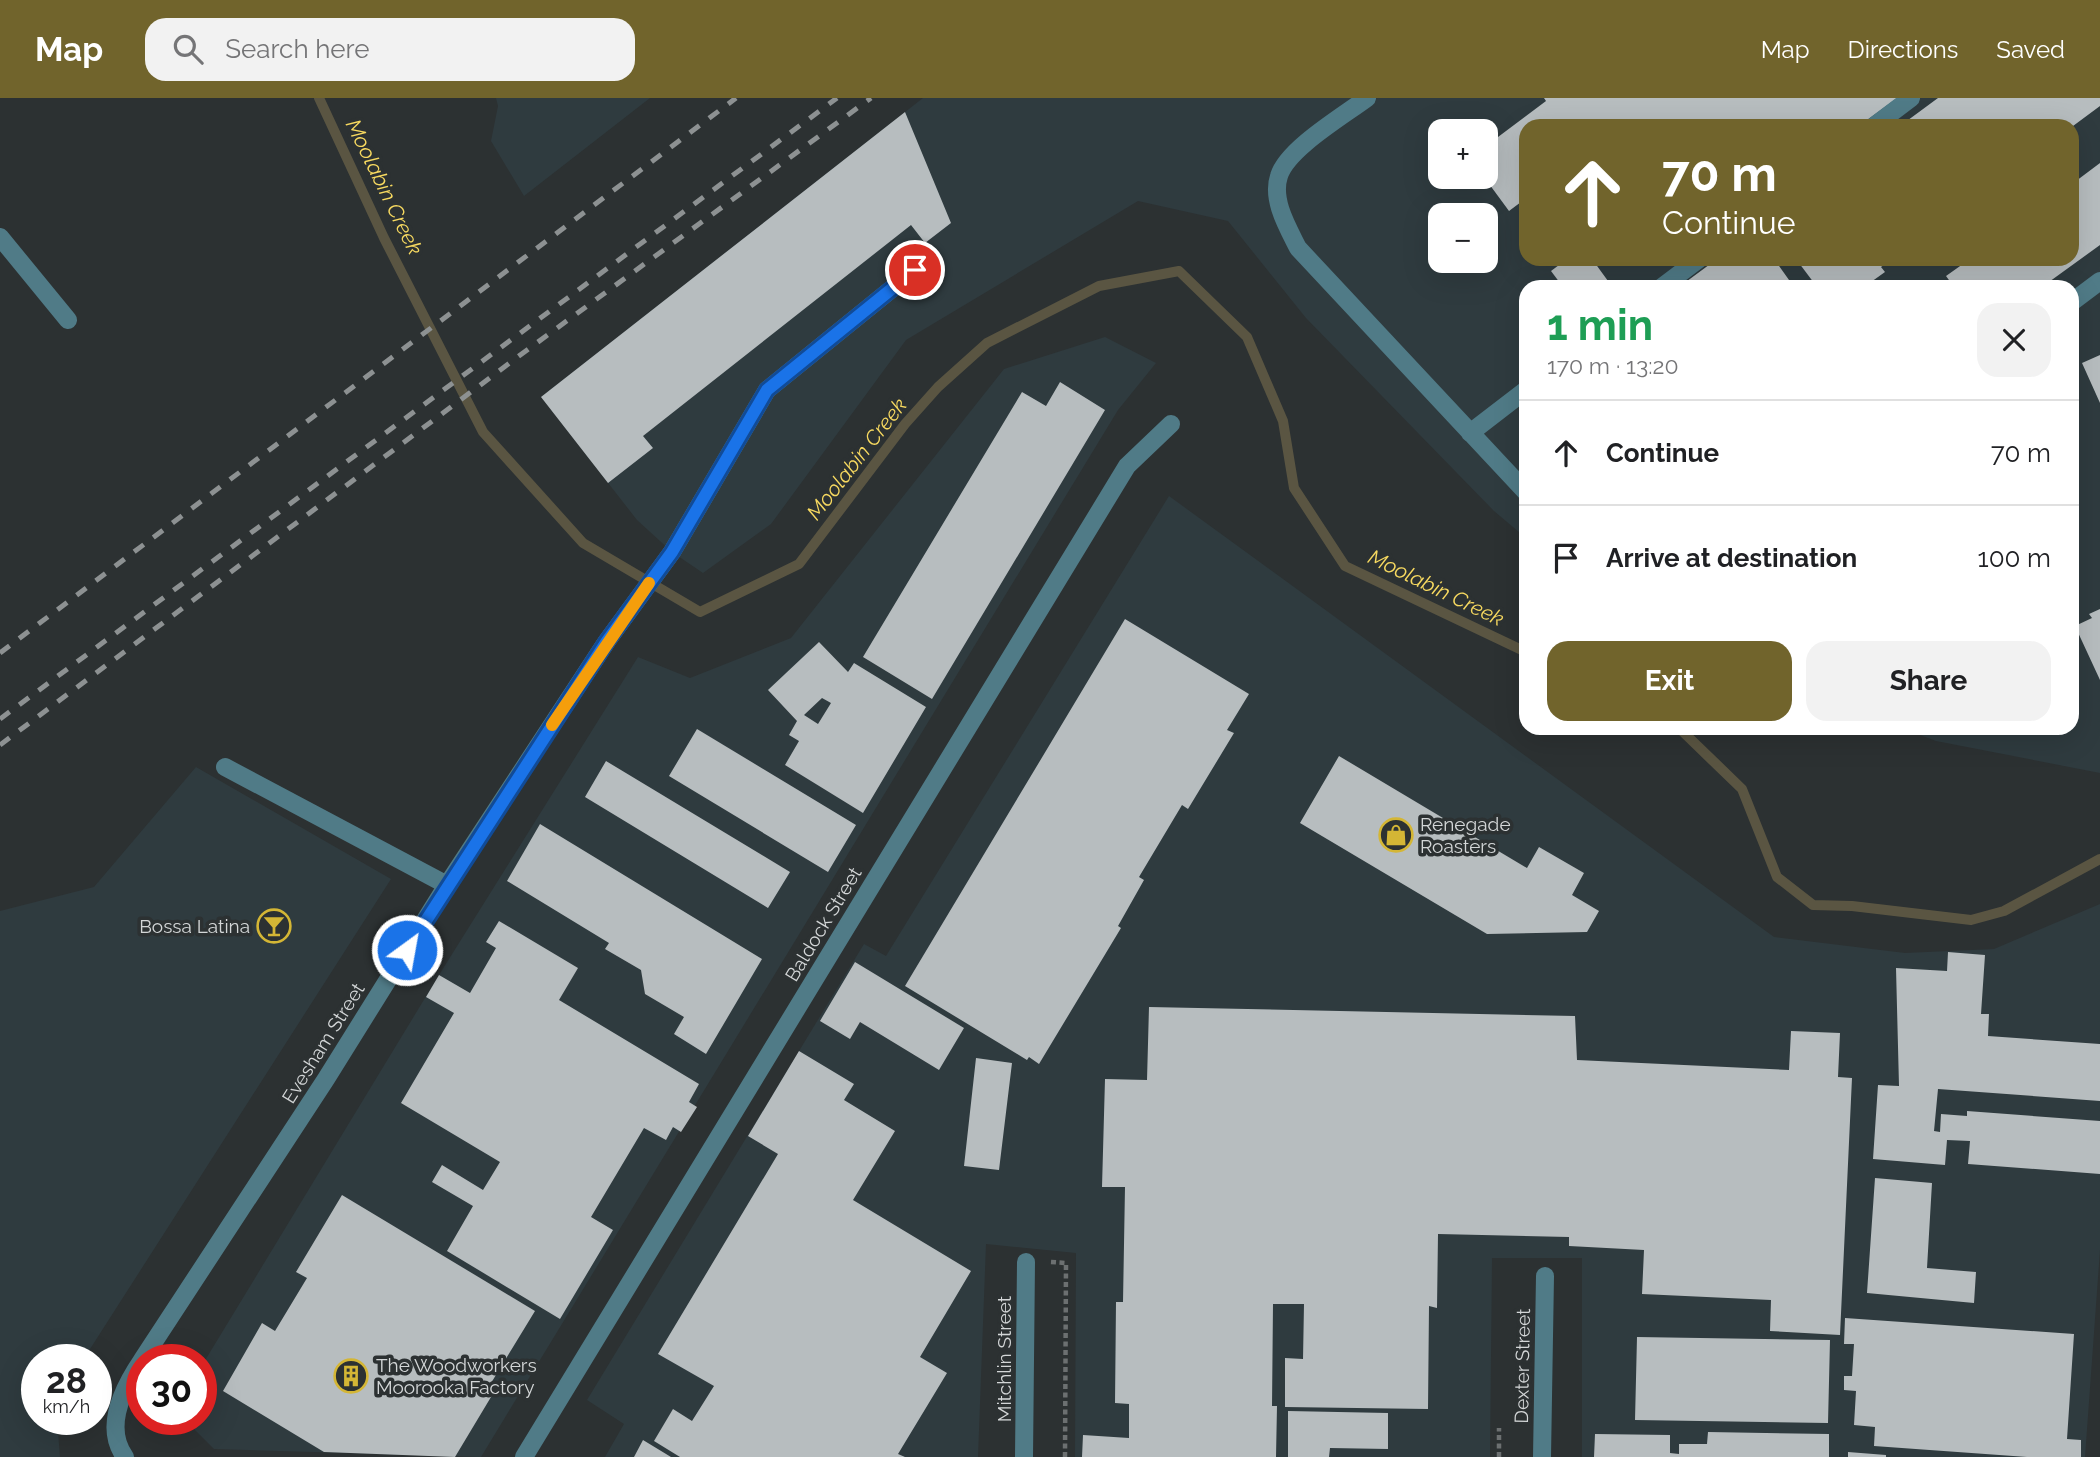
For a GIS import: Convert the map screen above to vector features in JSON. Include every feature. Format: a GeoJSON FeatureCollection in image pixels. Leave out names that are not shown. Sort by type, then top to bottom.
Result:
{"type":"FeatureCollection","features":[{"type":"Feature","properties":{"kind":"street"},"geometry":{"type":"LineString","coordinates":[[1367,98],[1288,158],[1278,177],[1278,197],[1284,219],[1298,248],[1519,485]]}},
{"type":"Feature","properties":{"kind":"street"},"geometry":{"type":"LineString","coordinates":[[1883,119],[1911,98]]}},
{"type":"Feature","properties":{"kind":"street"},"geometry":{"type":"LineString","coordinates":[[0,237],[68,320]]}},
{"type":"Feature","properties":{"kind":"street"},"geometry":{"type":"LineString","coordinates":[[1671,280],[1690,266]]}},
{"type":"Feature","properties":{"kind":"street","name":"Evesham Street"},"geometry":{"type":"LineString","coordinates":[[152,1344],[607,641],[672,552],[767,390],[915,270]]}},
{"type":"Feature","properties":{"kind":"street"},"geometry":{"type":"LineString","coordinates":[[2079,297],[2100,281]]}},
{"type":"Feature","properties":{"kind":"street"},"geometry":{"type":"LineString","coordinates":[[1470,433],[1519,395]]}},
{"type":"Feature","properties":{"kind":"street","name":"Baldock Street"},"geometry":{"type":"LineString","coordinates":[[524,1457],[1127,466],[1171,424]]}},
{"type":"Feature","properties":{"kind":"street"},"geometry":{"type":"LineString","coordinates":[[225,767],[447,885]]}},
{"type":"Feature","properties":{"kind":"street","name":"Mitchlin Street"},"geometry":{"type":"LineString","coordinates":[[1024,1457],[1026,1262]]}},
{"type":"Feature","properties":{"kind":"street","name":"Dexter Street"},"geometry":{"type":"LineString","coordinates":[[1542,1457],[1545,1276]]}},
{"type":"Feature","properties":{"kind":"street","name":"Evesham Street"},"geometry":{"type":"LineString","coordinates":[[125,1457],[118,1448],[115,1415],[126,1393]]}},
{"type":"Feature","properties":{"kind":"path"},"geometry":{"type":"LineString","coordinates":[[1054,1262],[1066,1263],[1065,1457]]}},
{"type":"Feature","properties":{"kind":"path"},"geometry":{"type":"LineString","coordinates":[[1499,1428],[1499,1457]]}},
{"type":"Feature","properties":{"kind":"shaded area"},"geometry":{"type":"Polygon","coordinates":[[[496,98],[650,98],[524,196],[491,141],[498,106],[496,98]]]}},
{"type":"Feature","properties":{"kind":"shaded area"},"geometry":{"type":"Polygon","coordinates":[[[923,98],[2100,98],[2100,773],[1936,741],[1920,735],[2079,735],[2079,280],[1519,280],[1519,532],[1494,511],[1306,318],[1228,221],[1138,201],[906,340],[771,524],[703,573],[672,552],[637,520],[541,397],[923,98]]]}},
{"type":"Feature","properties":{"kind":"shaded area"},"geometry":{"type":"Polygon","coordinates":[[[1105,337],[1156,363],[1118,410],[481,1457],[214,1449],[200,1435],[217,1435],[215,1344],[439,975],[638,657],[690,678],[791,638],[1004,369],[1105,337]]]}},
{"type":"Feature","properties":{"kind":"shaded area"},"geometry":{"type":"Polygon","coordinates":[[[1169,496],[1774,937],[1905,953],[1994,949],[2100,904],[2100,1250],[2085,1457],[1582,1457],[1582,1258],[1492,1258],[1490,1457],[1075,1457],[1076,1253],[986,1244],[978,1457],[605,1457],[624,1424],[587,1400],[864,944],[886,956],[1169,496]]]}},
{"type":"Feature","properties":{"kind":"shaded area"},"geometry":{"type":"Polygon","coordinates":[[[196,767],[391,879],[93,1344],[21,1344],[21,1435],[58,1435],[60,1457],[0,1457],[0,911],[94,887],[196,767]]]}},
{"type":"Feature","properties":{"kind":"building"},"geometry":{"type":"Polygon","coordinates":[[[1544,98],[1897,98],[1868,119],[1522,119],[1546,101],[1544,98]]]}},
{"type":"Feature","properties":{"kind":"building"},"geometry":{"type":"Polygon","coordinates":[[[1938,98],[2100,98],[2100,106],[2079,122],[2079,119],[1910,119],[1938,98]]]}},
{"type":"Feature","properties":{"kind":"building"},"geometry":{"type":"Polygon","coordinates":[[[905,112],[951,223],[925,243],[911,225],[643,436],[653,448],[608,483],[541,397],[905,112]]]}},
{"type":"Feature","properties":{"kind":"building"},"geometry":{"type":"Polygon","coordinates":[[[1519,121],[1519,204],[1509,211],[1493,189],[1498,189],[1498,137],[1519,121]]]}},
{"type":"Feature","properties":{"kind":"building"},"geometry":{"type":"Polygon","coordinates":[[[2100,163],[2100,245],[2079,260],[2079,179],[2100,163]]]}},
{"type":"Feature","properties":{"kind":"building"},"geometry":{"type":"Polygon","coordinates":[[[1558,266],[1597,266],[1607,280],[1558,280],[1551,271],[1558,266]]]}},
{"type":"Feature","properties":{"kind":"building"},"geometry":{"type":"Polygon","coordinates":[[[1708,266],[1779,266],[1789,280],[1688,280],[1708,266]]]}},
{"type":"Feature","properties":{"kind":"building"},"geometry":{"type":"Polygon","coordinates":[[[1801,266],[1882,266],[1885,272],[1874,280],[1812,280],[1801,266]]]}},
{"type":"Feature","properties":{"kind":"building"},"geometry":{"type":"Polygon","coordinates":[[[1960,266],[2071,266],[2052,280],[1949,280],[1946,276],[1960,266]]]}},
{"type":"Feature","properties":{"kind":"building"},"geometry":{"type":"Polygon","coordinates":[[[2100,355],[2100,403],[2082,363],[2100,355]]]}},
{"type":"Feature","properties":{"kind":"building"},"geometry":{"type":"Polygon","coordinates":[[[1060,382],[1105,410],[932,699],[863,657],[1022,392],[1046,406],[1060,382]]]}},
{"type":"Feature","properties":{"kind":"building"},"geometry":{"type":"Polygon","coordinates":[[[2100,609],[2100,680],[2079,635],[2079,624],[2092,618],[2089,614],[2100,609]]]}},
{"type":"Feature","properties":{"kind":"building"},"geometry":{"type":"Polygon","coordinates":[[[1125,619],[1249,694],[1227,730],[1234,733],[1188,809],[1182,805],[1139,877],[1144,880],[1118,926],[1121,928],[1039,1064],[1029,1057],[1027,1060],[905,986],[1125,619]]]}},
{"type":"Feature","properties":{"kind":"building"},"geometry":{"type":"Polygon","coordinates":[[[819,642],[848,672],[854,663],[926,707],[863,813],[785,765],[799,741],[789,735],[797,721],[768,690],[819,642]],[[822,698],[804,715],[818,724],[831,703],[822,698]]]}},
{"type":"Feature","properties":{"kind":"building"},"geometry":{"type":"Polygon","coordinates":[[[697,729],[856,825],[828,872],[669,776],[697,729]]]}},
{"type":"Feature","properties":{"kind":"building","name":"Renegade Roasters"},"geometry":{"type":"Polygon","coordinates":[[[1339,756],[1527,868],[1539,847],[1584,873],[1572,895],[1599,911],[1587,932],[1487,934],[1300,823],[1339,756]]]}},
{"type":"Feature","properties":{"kind":"building"},"geometry":{"type":"Polygon","coordinates":[[[606,761],[790,872],[768,908],[585,797],[606,761]]]}},
{"type":"Feature","properties":{"kind":"building"},"geometry":{"type":"Polygon","coordinates":[[[540,824],[762,959],[706,1054],[674,1034],[684,1017],[645,994],[641,970],[605,949],[609,943],[507,881],[540,824]]]}},
{"type":"Feature","properties":{"kind":"building"},"geometry":{"type":"Polygon","coordinates":[[[499,921],[578,968],[559,1000],[699,1084],[689,1102],[697,1107],[681,1132],[673,1127],[666,1140],[644,1128],[591,1217],[613,1230],[560,1319],[447,1251],[473,1206],[432,1182],[442,1165],[483,1190],[500,1162],[401,1103],[454,1013],[426,997],[439,975],[470,993],[496,948],[486,942],[499,921]]]}},
{"type":"Feature","properties":{"kind":"building"},"geometry":{"type":"Polygon","coordinates":[[[1948,952],[1985,955],[1981,1014],[1989,1014],[1988,1036],[2100,1044],[2100,1101],[1938,1089],[1934,1131],[1940,1132],[1941,1114],[1967,1116],[1967,1111],[2100,1121],[2100,1174],[1968,1164],[1970,1141],[1947,1140],[1945,1165],[1873,1159],[1878,1085],[1899,1086],[1896,968],[1947,971],[1948,952]]]}},
{"type":"Feature","properties":{"kind":"building"},"geometry":{"type":"Polygon","coordinates":[[[855,962],[964,1028],[939,1070],[860,1022],[850,1039],[820,1021],[855,962]]]}},
{"type":"Feature","properties":{"kind":"building"},"geometry":{"type":"Polygon","coordinates":[[[1149,1007],[1575,1016],[1577,1060],[1789,1070],[1791,1031],[1840,1033],[1838,1077],[1852,1078],[1840,1335],[1770,1331],[1771,1300],[1642,1294],[1644,1250],[1569,1246],[1569,1237],[1438,1234],[1437,1308],[1429,1306],[1428,1409],[1285,1407],[1285,1358],[1303,1359],[1304,1304],[1273,1304],[1272,1406],[1277,1406],[1276,1457],[1082,1457],[1083,1435],[1129,1438],[1129,1404],[1115,1403],[1116,1302],[1123,1302],[1125,1187],[1102,1187],[1105,1079],[1147,1080],[1149,1007]]]}},
{"type":"Feature","properties":{"kind":"building"},"geometry":{"type":"Polygon","coordinates":[[[799,1051],[854,1084],[844,1100],[895,1131],[853,1200],[971,1271],[920,1357],[947,1373],[898,1454],[905,1457],[680,1457],[654,1441],[673,1409],[692,1421],[714,1386],[658,1354],[778,1154],[748,1136],[799,1051]]]}},
{"type":"Feature","properties":{"kind":"building"},"geometry":{"type":"Polygon","coordinates":[[[976,1058],[1012,1063],[999,1170],[964,1166],[976,1058]]]}},
{"type":"Feature","properties":{"kind":"building"},"geometry":{"type":"Polygon","coordinates":[[[1875,1178],[1932,1183],[1927,1268],[1976,1272],[1974,1303],[1867,1293],[1875,1178]]]}},
{"type":"Feature","properties":{"kind":"building"},"geometry":{"type":"Polygon","coordinates":[[[342,1195],[535,1311],[488,1388],[494,1392],[455,1457],[324,1452],[223,1391],[262,1323],[275,1331],[307,1278],[296,1272],[342,1195]]]}},
{"type":"Feature","properties":{"kind":"building"},"geometry":{"type":"Polygon","coordinates":[[[1845,1318],[2074,1334],[2067,1439],[2081,1440],[2081,1457],[2027,1457],[1874,1446],[1875,1427],[1854,1425],[1856,1391],[1844,1390],[1844,1376],[1852,1376],[1854,1344],[1844,1344],[1845,1318]]]}},
{"type":"Feature","properties":{"kind":"building"},"geometry":{"type":"Polygon","coordinates":[[[1637,1337],[1830,1340],[1828,1423],[1635,1420],[1637,1337]]]}},
{"type":"Feature","properties":{"kind":"building"},"geometry":{"type":"Polygon","coordinates":[[[1288,1411],[1388,1413],[1388,1449],[1330,1448],[1329,1457],[1288,1457],[1288,1411]]]}},
{"type":"Feature","properties":{"kind":"building"},"geometry":{"type":"Polygon","coordinates":[[[1708,1432],[1829,1434],[1829,1457],[1594,1457],[1595,1434],[1670,1435],[1670,1453],[1679,1454],[1679,1444],[1707,1444],[1708,1432]]]}},
{"type":"Feature","properties":{"kind":"building"},"geometry":{"type":"Polygon","coordinates":[[[643,1440],[671,1457],[634,1457],[643,1440]]]}},
{"type":"Feature","properties":{"kind":"building"},"geometry":{"type":"Polygon","coordinates":[[[1848,1452],[1886,1455],[1886,1457],[1848,1457],[1848,1452]]]}},
{"type":"Feature","properties":{"kind":"waterway","name":"Moolabin Creek"},"geometry":{"type":"LineString","coordinates":[[319,98],[384,238],[483,432],[583,543],[700,612],[799,564],[905,424],[938,387],[987,343],[1099,286],[1179,271],[1247,337],[1283,421],[1294,488],[1345,566],[1519,649]]}},
{"type":"Feature","properties":{"kind":"waterway","name":"Moolabin Creek"},"geometry":{"type":"LineString","coordinates":[[1686,735],[1742,789],[1777,877],[1813,905],[1852,906],[1971,920],[2004,911],[2100,859]]}},
{"type":"Feature","properties":{"kind":"railway"},"geometry":{"type":"LineString","coordinates":[[0,653],[736,98]]}},
{"type":"Feature","properties":{"kind":"railway"},"geometry":{"type":"LineString","coordinates":[[0,719],[837,98]]}},
{"type":"Feature","properties":{"kind":"railway"},"geometry":{"type":"LineString","coordinates":[[0,745],[523,353],[871,98]]}},
{"type":"Feature","properties":{"kind":"slow traffic"},"geometry":{"type":"LineString","coordinates":[[552,725],[649,583]]}},
{"type":"Feature","properties":{"kind":"place","name":"Renegade Roasters"},"geometry":{"type":"Point","coordinates":[1396,835]}},
{"type":"Feature","properties":{"kind":"place","name":"Bossa Latina"},"geometry":{"type":"Point","coordinates":[274,926]}},
{"type":"Feature","properties":{"kind":"place","name":"The Woodworkers Moorooka Factory"},"geometry":{"type":"Point","coordinates":[351,1376]}},
{"type":"Feature","properties":{"kind":"route"},"geometry":{"type":"LineString","coordinates":[[407,950],[607,641],[672,552],[767,390],[915,270]]}}]}
